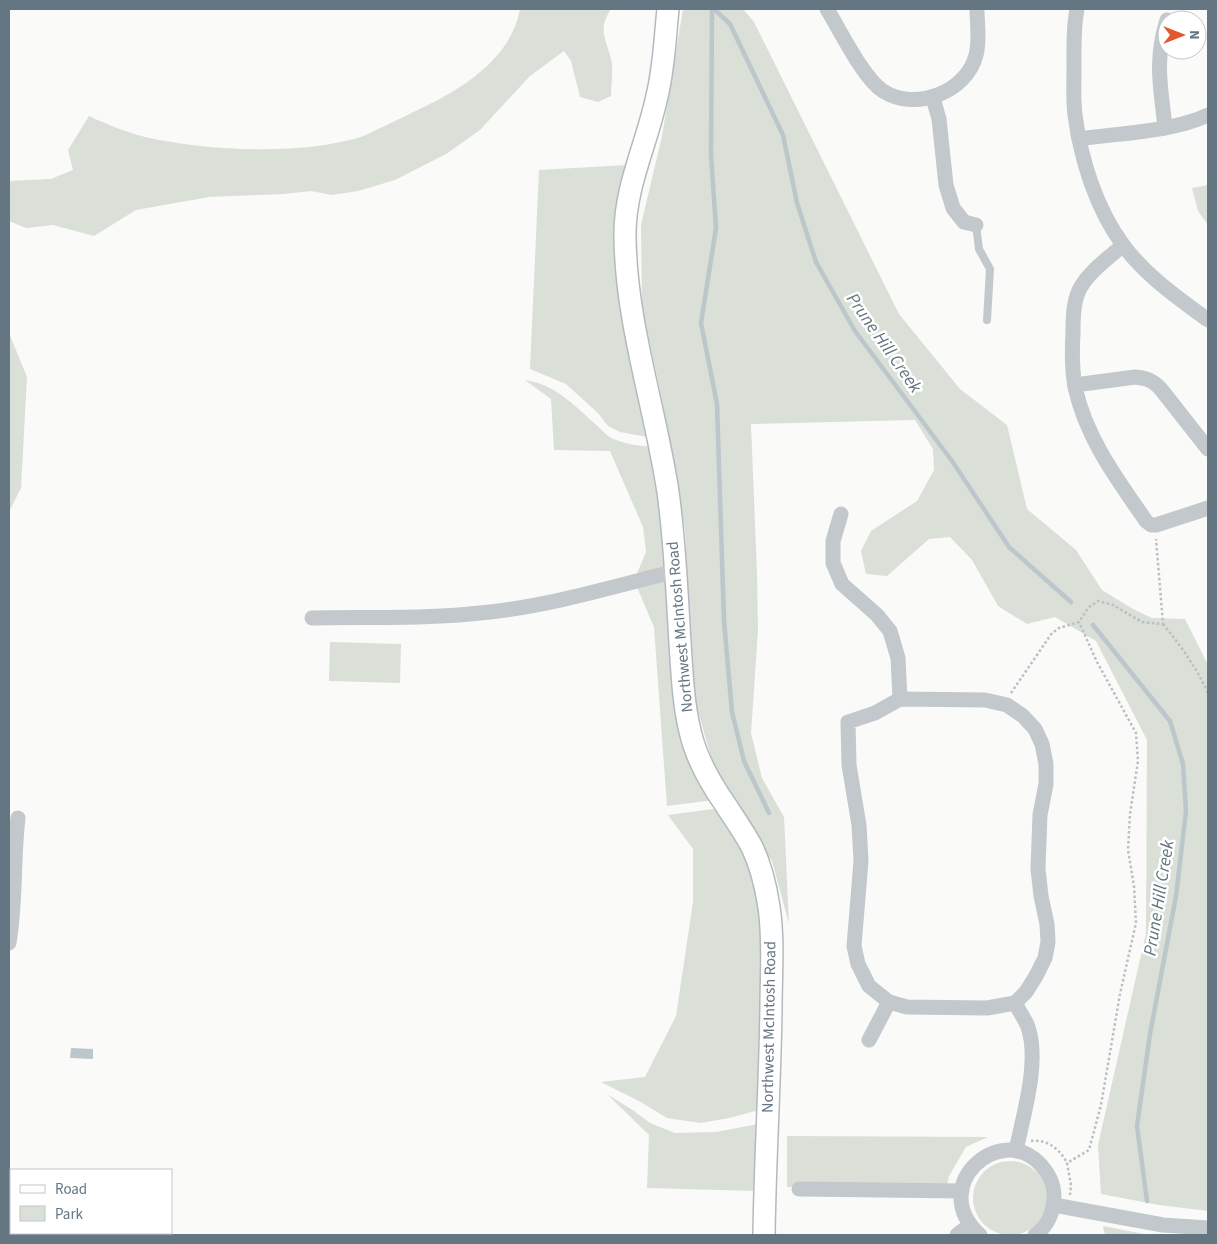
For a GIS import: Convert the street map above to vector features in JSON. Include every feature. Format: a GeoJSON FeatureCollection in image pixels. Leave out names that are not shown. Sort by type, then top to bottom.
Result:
{"type":"FeatureCollection","features":[{"type":"Feature","properties":{"kind":"street","name":"Northwest McIntosh Road"},"geometry":{"type":"LineString","coordinates":[[668,9],[663,64],[657,97],[630,191],[625,234],[630,306],[668,493],[676,570],[683,684],[689,729],[698,757],[709,780],[752,848],[760,867],[770,910],[772,941],[771,1029],[764,1235]]}},
{"type":"Feature","properties":{"kind":"street"},"geometry":{"type":"LineString","coordinates":[[827,9],[868,78],[883,91],[905,98],[933,98],[956,84],[972,66],[978,42],[977,9]]}},
{"type":"Feature","properties":{"kind":"street"},"geometry":{"type":"LineString","coordinates":[[1077,9],[1074,38],[1075,112],[1079,139],[1089,176],[1101,207],[1123,245],[1155,279],[1208,320]]}},
{"type":"Feature","properties":{"kind":"street"},"geometry":{"type":"LineString","coordinates":[[1160,60],[1159,71],[1165,128]]}},
{"type":"Feature","properties":{"kind":"street"},"geometry":{"type":"LineString","coordinates":[[933,98],[939,119],[946,185],[952,208],[964,222],[976,225]]}},
{"type":"Feature","properties":{"kind":"street"},"geometry":{"type":"LineString","coordinates":[[1079,139],[1165,128],[1198,120],[1208,115]]}},
{"type":"Feature","properties":{"kind":"street"},"geometry":{"type":"LineString","coordinates":[[1123,245],[1090,274],[1080,286],[1075,302],[1073,321],[1075,385],[1086,423],[1101,455],[1146,521],[1151,525],[1208,508]]}},
{"type":"Feature","properties":{"kind":"street"},"geometry":{"type":"LineString","coordinates":[[1075,385],[1135,377],[1152,381],[1160,388],[1208,449]]}},
{"type":"Feature","properties":{"kind":"street"},"geometry":{"type":"LineString","coordinates":[[841,514],[833,541],[833,563],[842,584],[877,615],[890,631],[898,658],[900,699]]}},
{"type":"Feature","properties":{"kind":"street"},"geometry":{"type":"LineString","coordinates":[[312,618],[439,616],[491,612],[546,603],[676,570]]}},
{"type":"Feature","properties":{"kind":"street"},"geometry":{"type":"LineString","coordinates":[[900,699],[985,700],[1007,705],[1023,716],[1035,729],[1042,744],[1046,764],[1046,784],[1040,815],[1038,869],[1047,924],[1048,942],[1045,958],[1026,992],[1015,1003],[987,1008],[907,1007],[888,1002],[870,986],[858,964],[854,946],[861,861],[859,825],[849,766],[848,722],[875,714],[900,699]]}},
{"type":"Feature","properties":{"kind":"street"},"geometry":{"type":"LineString","coordinates":[[9,943],[12,921],[14,850],[18,818]]}},
{"type":"Feature","properties":{"kind":"street"},"geometry":{"type":"LineString","coordinates":[[869,1040],[888,1002]]}},
{"type":"Feature","properties":{"kind":"street"},"geometry":{"type":"LineString","coordinates":[[1015,1003],[1028,1026],[1032,1045],[1032,1070],[1017,1145]]}},
{"type":"Feature","properties":{"kind":"street"},"geometry":{"type":"LineString","coordinates":[[957,1235],[975,1230],[964,1213],[961,1199],[962,1185],[968,1172],[977,1162],[989,1155],[1017,1145]]}},
{"type":"Feature","properties":{"kind":"street"},"geometry":{"type":"LineString","coordinates":[[1017,1145],[1046,1170],[1052,1181],[1054,1205],[1051,1216],[1035,1235]]}},
{"type":"Feature","properties":{"kind":"street"},"geometry":{"type":"LineString","coordinates":[[799,1189],[962,1191]]}},
{"type":"Feature","properties":{"kind":"street"},"geometry":{"type":"LineString","coordinates":[[1054,1205],[1163,1225],[1208,1228]]}},
{"type":"Feature","properties":{"kind":"lane"},"geometry":{"type":"LineString","coordinates":[[976,225],[979,249],[990,269],[987,320]]}},
{"type":"Feature","properties":{"kind":"path"},"geometry":{"type":"LineString","coordinates":[[1156,525],[1163,624],[1199,672],[1208,693]]}},
{"type":"Feature","properties":{"kind":"path"},"geometry":{"type":"LineString","coordinates":[[1007,705],[1010,694],[1052,633],[1059,628],[1078,622],[1088,608],[1098,601],[1113,605],[1142,622],[1163,624]]}},
{"type":"Feature","properties":{"kind":"path"},"geometry":{"type":"LineString","coordinates":[[1067,1163],[1089,1150],[1101,1105],[1120,994],[1136,923],[1134,886],[1128,850],[1130,814],[1138,761],[1136,733],[1097,662],[1078,622]]}},
{"type":"Feature","properties":{"kind":"path"},"geometry":{"type":"LineString","coordinates":[[1017,1145],[1039,1140],[1054,1147],[1063,1154],[1067,1163],[1071,1185],[1069,1208]]}},
{"type":"Feature","properties":{"kind":"green space"},"geometry":{"type":"Polygon","coordinates":[[[520,9],[611,9],[604,24],[604,36],[612,64],[611,96],[598,102],[580,97],[571,61],[564,51],[530,76],[480,130],[446,154],[395,180],[358,191],[332,195],[311,191],[209,197],[136,210],[94,236],[53,225],[26,228],[9,221],[9,181],[51,179],[73,170],[68,150],[89,116],[146,137],[204,146],[285,149],[337,143],[361,137],[391,123],[436,101],[477,75],[500,52],[509,39],[516,25],[520,9]]]}},
{"type":"Feature","properties":{"kind":"green space"},"geometry":{"type":"Polygon","coordinates":[[[683,9],[743,9],[754,22],[899,314],[960,389],[1007,425],[1027,509],[1076,550],[1102,590],[1152,618],[1185,619],[1208,665],[1208,1211],[1159,1205],[1101,1194],[1098,1145],[1146,933],[1147,740],[1096,641],[1055,617],[1027,624],[998,606],[972,560],[950,537],[929,539],[887,576],[866,574],[861,551],[871,531],[917,501],[934,470],[933,449],[915,420],[751,424],[758,629],[751,733],[762,778],[784,817],[789,924],[772,861],[746,822],[714,767],[693,694],[685,530],[662,399],[642,308],[641,225],[662,136],[683,9]]]}},
{"type":"Feature","properties":{"kind":"green space"},"geometry":{"type":"Polygon","coordinates":[[[627,165],[621,283],[623,322],[648,437],[620,432],[608,426],[598,413],[566,384],[530,369],[539,170],[627,165]]]}},
{"type":"Feature","properties":{"kind":"green space"},"geometry":{"type":"Polygon","coordinates":[[[1208,185],[1208,225],[1198,211],[1192,188],[1208,185]]]}},
{"type":"Feature","properties":{"kind":"green space"},"geometry":{"type":"Polygon","coordinates":[[[9,333],[27,377],[21,488],[9,512],[9,333]]]}},
{"type":"Feature","properties":{"kind":"green space"},"geometry":{"type":"Polygon","coordinates":[[[525,380],[554,390],[611,438],[621,442],[653,447],[671,568],[636,576],[646,552],[643,527],[610,451],[554,450],[551,399],[525,380]]]}},
{"type":"Feature","properties":{"kind":"green space"},"geometry":{"type":"Polygon","coordinates":[[[671,575],[674,631],[714,800],[667,806],[654,627],[636,585],[671,575]]]}},
{"type":"Feature","properties":{"kind":"green space"},"geometry":{"type":"Polygon","coordinates":[[[330,642],[401,644],[400,683],[329,681],[330,642]]]}},
{"type":"Feature","properties":{"kind":"green space"},"geometry":{"type":"Polygon","coordinates":[[[721,808],[739,836],[761,892],[763,1109],[701,1123],[667,1118],[639,1101],[601,1082],[645,1077],[676,1016],[693,902],[693,849],[668,815],[721,808]]]}},
{"type":"Feature","properties":{"kind":"green space"},"geometry":{"type":"Polygon","coordinates":[[[607,1094],[650,1123],[675,1133],[716,1132],[758,1124],[755,1191],[647,1188],[649,1135],[607,1094]]]}},
{"type":"Feature","properties":{"kind":"green space"},"geometry":{"type":"Polygon","coordinates":[[[787,1136],[988,1137],[966,1147],[949,1176],[947,1186],[787,1187],[787,1136]]]}},
{"type":"Feature","properties":{"kind":"green space"},"geometry":{"type":"Polygon","coordinates":[[[1003,1161],[1017,1161],[1031,1167],[1041,1177],[1047,1191],[1047,1205],[1041,1219],[1031,1229],[1017,1235],[1003,1235],[989,1229],[979,1219],[973,1205],[973,1191],[979,1177],[989,1167],[1003,1161]]]}},
{"type":"Feature","properties":{"kind":"green space"},"geometry":{"type":"Polygon","coordinates":[[[1103,1226],[1149,1235],[1105,1235],[1103,1226]]]}},
{"type":"Feature","properties":{"kind":"shaded area"},"geometry":{"type":"Polygon","coordinates":[[[71,1048],[93,1049],[93,1059],[70,1058],[71,1048]]]}},
{"type":"Feature","properties":{"kind":"waterway"},"geometry":{"type":"LineString","coordinates":[[712,9],[711,155],[716,228],[701,323],[717,404],[724,621],[732,712],[744,761],[769,813]]}},
{"type":"Feature","properties":{"kind":"waterway","name":"Prune Hill Creek"},"geometry":{"type":"LineString","coordinates":[[714,9],[730,24],[783,135],[797,203],[816,262],[855,331],[952,461],[1009,547],[1071,602]]}},
{"type":"Feature","properties":{"kind":"waterway","name":"Prune Hill Creek"},"geometry":{"type":"LineString","coordinates":[[1093,625],[1170,721],[1183,764],[1186,811],[1176,896],[1150,1034],[1137,1126],[1147,1201]]}}]}
